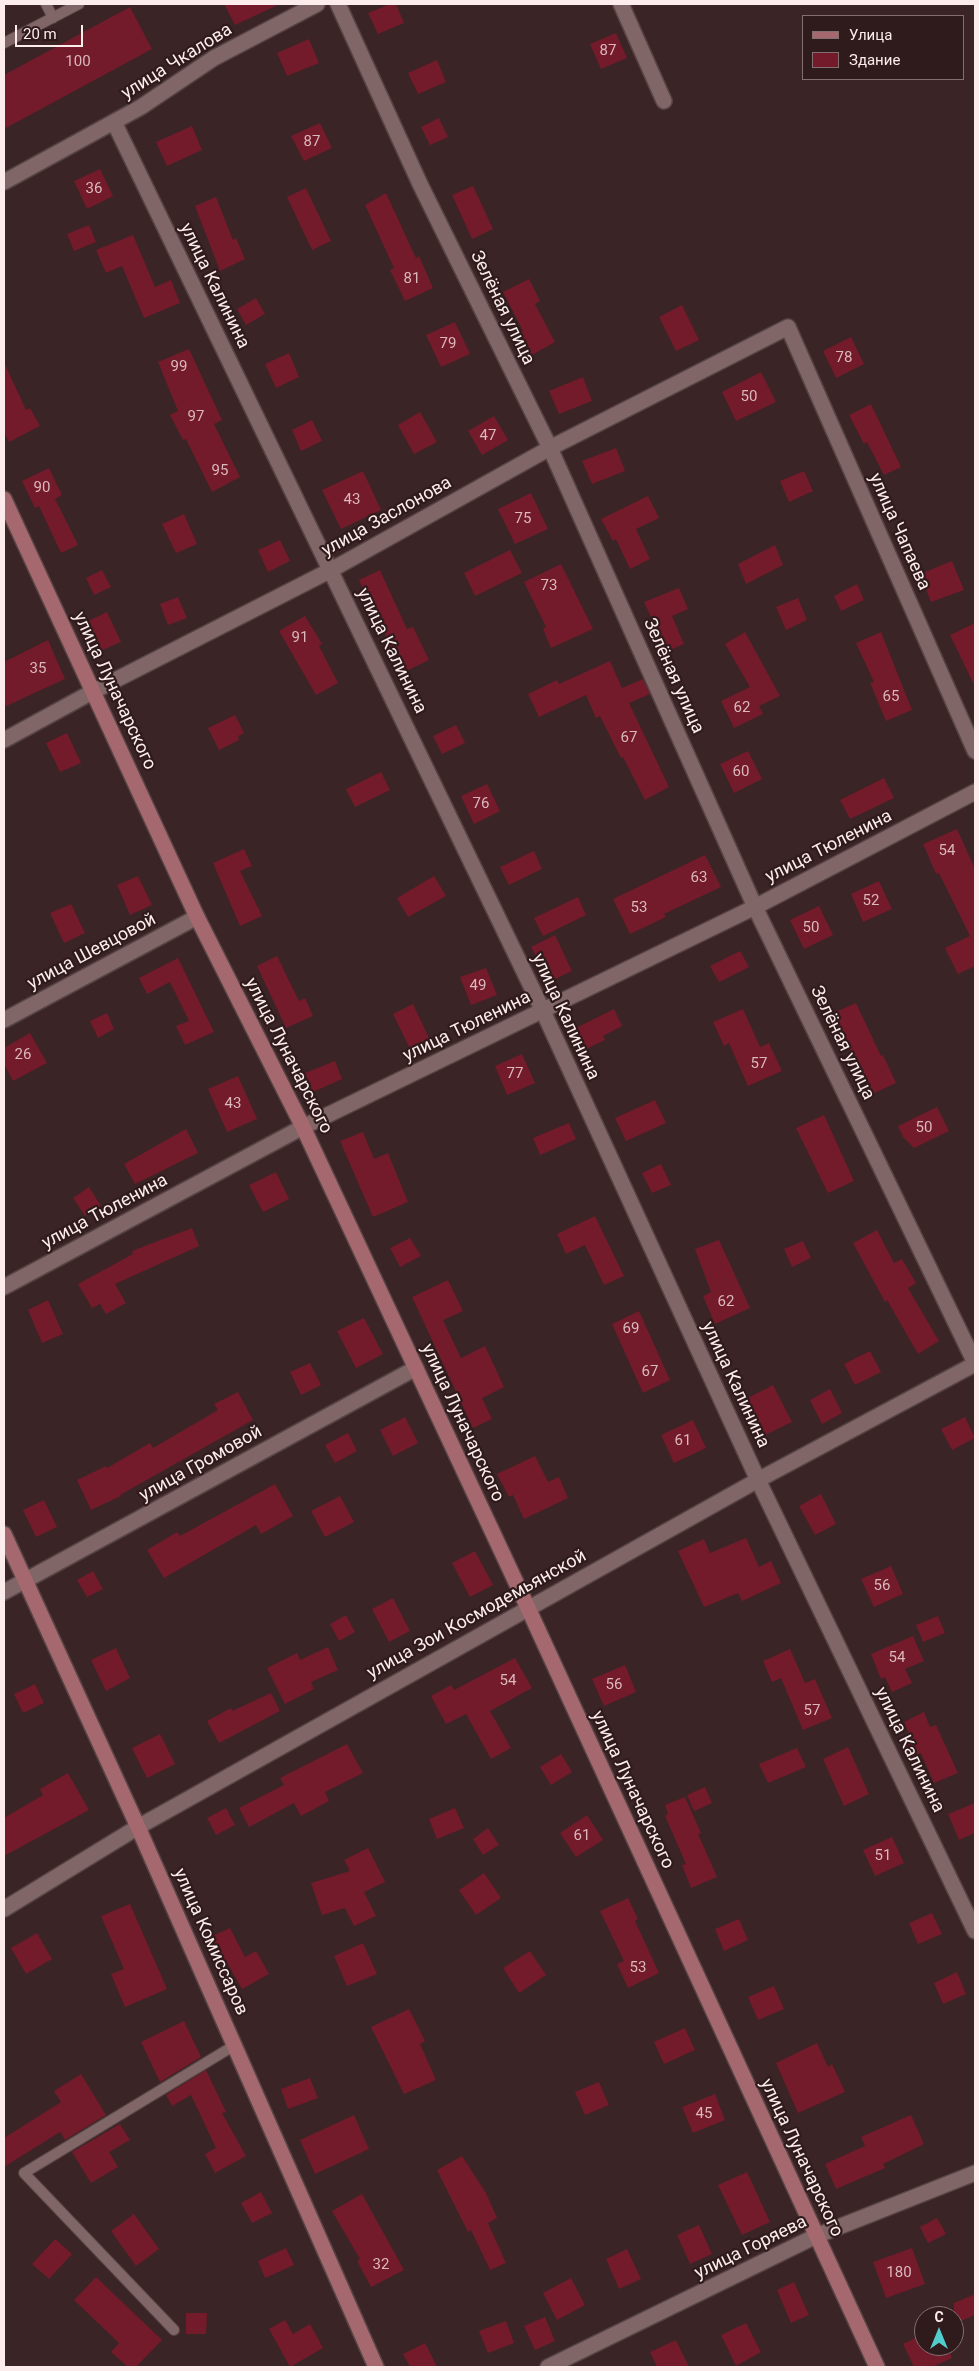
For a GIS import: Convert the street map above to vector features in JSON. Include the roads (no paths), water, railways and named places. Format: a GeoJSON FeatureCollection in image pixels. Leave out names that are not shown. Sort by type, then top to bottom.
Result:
{"type":"FeatureCollection","features":[{"type":"Feature","properties":{"kind":"main road","name":"улица Луначарского"},"geometry":{"type":"LineString","coordinates":[[4,499],[197,917],[303,1127],[416,1368],[877,2367]]}},
{"type":"Feature","properties":{"kind":"main road","name":"улица Комиссаров"},"geometry":{"type":"LineString","coordinates":[[4,1534],[138,1827],[376,2367]]}},
{"type":"Feature","properties":{"kind":"street","name":"улица Чкалова"},"geometry":{"type":"LineString","coordinates":[[4,182],[141,107],[214,58],[318,4]]}},
{"type":"Feature","properties":{"kind":"street","name":"Зелёная улица"},"geometry":{"type":"LineString","coordinates":[[338,4],[420,184],[550,448],[755,907],[975,1363]]}},
{"type":"Feature","properties":{"kind":"street"},"geometry":{"type":"LineString","coordinates":[[621,4],[664,101]]}},
{"type":"Feature","properties":{"kind":"street","name":"улица Калинина"},"geometry":{"type":"LineString","coordinates":[[114,122],[543,1011],[758,1480],[975,1931]]}},
{"type":"Feature","properties":{"kind":"street","name":"улица Заслонова"},"geometry":{"type":"LineString","coordinates":[[4,740],[94,691],[331,570],[550,448],[788,327]]}},
{"type":"Feature","properties":{"kind":"street","name":"улица Чапаева"},"geometry":{"type":"LineString","coordinates":[[788,327],[975,751]]}},
{"type":"Feature","properties":{"kind":"street","name":"улица Тюленина"},"geometry":{"type":"LineString","coordinates":[[4,1287],[303,1127],[755,907],[975,792]]}},
{"type":"Feature","properties":{"kind":"street","name":"улица Шевцовой"},"geometry":{"type":"LineString","coordinates":[[4,1020],[197,917]]}},
{"type":"Feature","properties":{"kind":"street","name":"улица Зои Космодемьянской"},"geometry":{"type":"LineString","coordinates":[[4,1909],[138,1827],[758,1480],[975,1363]]}},
{"type":"Feature","properties":{"kind":"street","name":"улица Громовой"},"geometry":{"type":"LineString","coordinates":[[4,1592],[416,1368]]}},
{"type":"Feature","properties":{"kind":"street","name":"улица Горяева"},"geometry":{"type":"LineString","coordinates":[[548,2367],[816,2236],[975,2173]]}},
{"type":"Feature","properties":{"kind":"lane"},"geometry":{"type":"LineString","coordinates":[[46,4],[53,18]]}},
{"type":"Feature","properties":{"kind":"lane"},"geometry":{"type":"LineString","coordinates":[[4,43],[79,4]]}},
{"type":"Feature","properties":{"kind":"lane"},"geometry":{"type":"LineString","coordinates":[[174,2330],[24,2173],[235,2045]]}}]}
